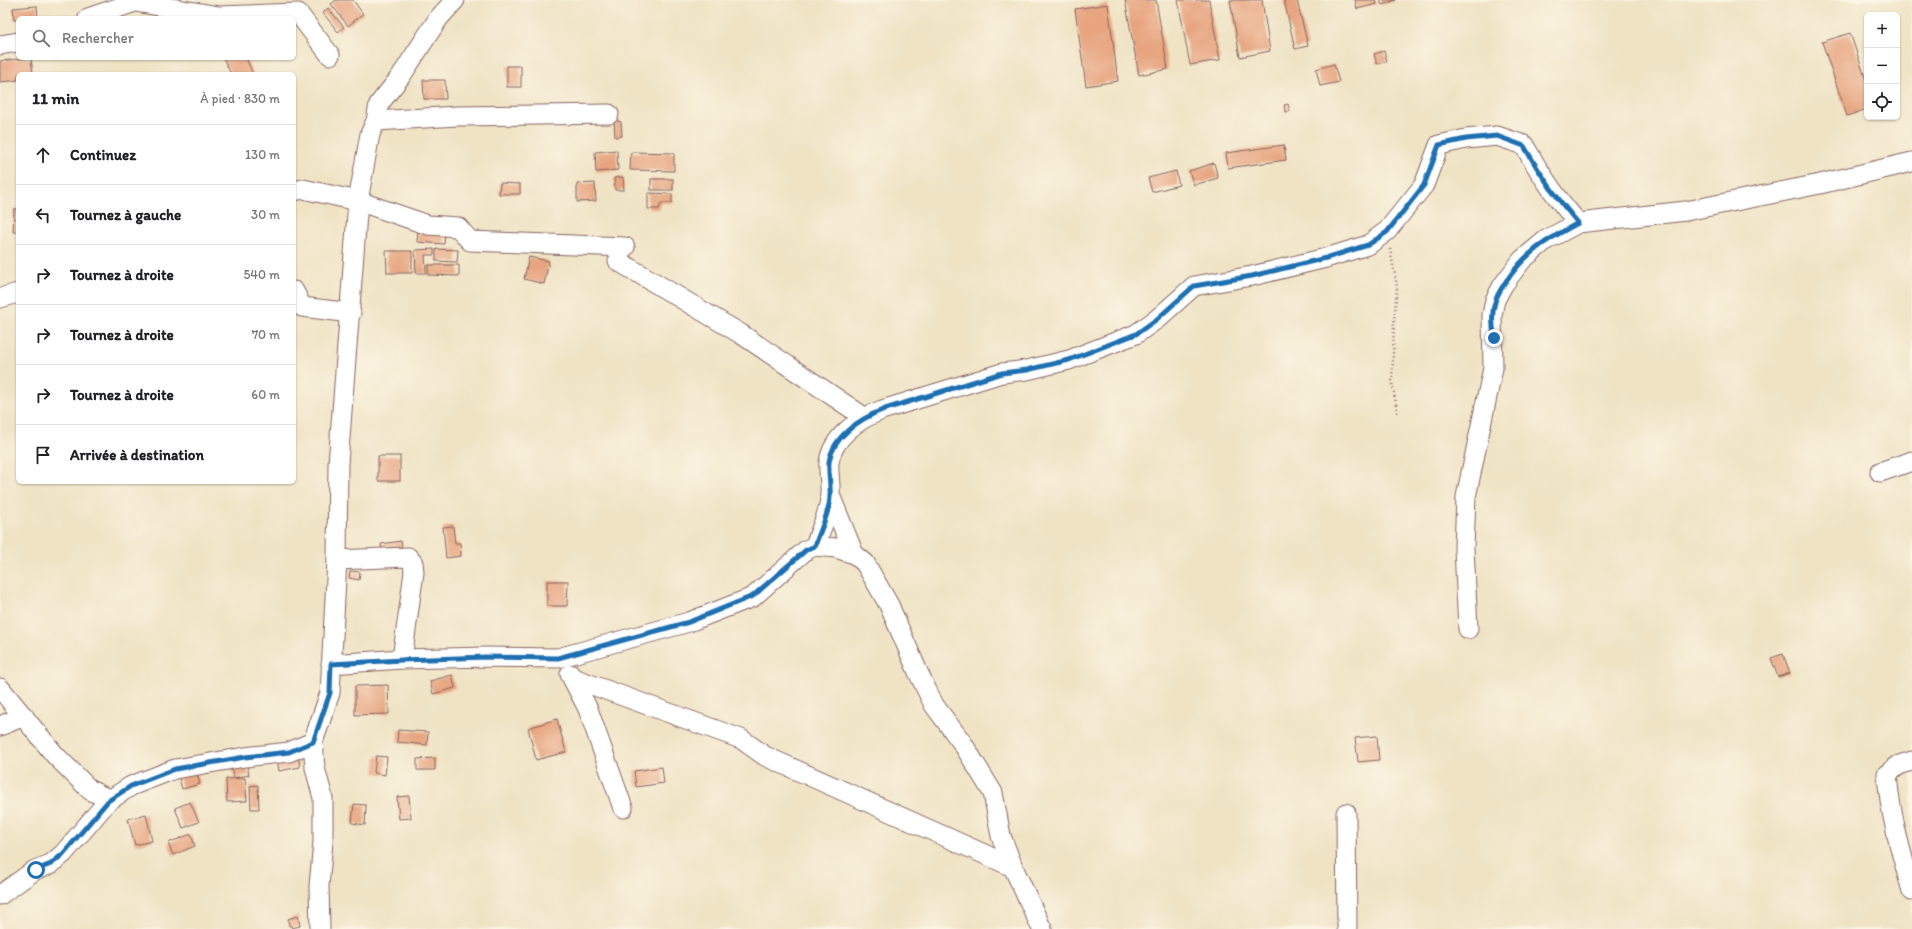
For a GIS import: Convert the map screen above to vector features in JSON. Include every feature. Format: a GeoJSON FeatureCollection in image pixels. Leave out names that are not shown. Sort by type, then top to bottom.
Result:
{"type":"FeatureCollection","features":[{"type":"Feature","properties":{"kind":"street"},"geometry":{"type":"LineString","coordinates":[[320,929],[319,886],[323,842],[323,798],[315,768],[313,742],[330,693],[337,560],[338,464],[351,313],[358,201],[370,134],[376,121],[379,104],[401,76],[438,19],[455,0]]}},
{"type":"Feature","properties":{"kind":"street"},"geometry":{"type":"LineString","coordinates":[[94,16],[135,2],[220,16],[298,13],[330,55]]}},
{"type":"Feature","properties":{"kind":"street"},"geometry":{"type":"LineString","coordinates":[[0,45],[16,42]]}},
{"type":"Feature","properties":{"kind":"street"},"geometry":{"type":"LineString","coordinates":[[376,121],[457,116],[609,114]]}},
{"type":"Feature","properties":{"kind":"street"},"geometry":{"type":"LineString","coordinates":[[815,546],[830,495],[829,462],[832,451],[849,428],[864,417],[882,410],[1002,373],[1027,370],[1069,360],[1136,334],[1157,319],[1194,286],[1252,276],[1326,258],[1368,245],[1387,232],[1424,185],[1439,145],[1466,139],[1497,136],[1524,146],[1541,175],[1561,204],[1578,223]]}},
{"type":"Feature","properties":{"kind":"street"},"geometry":{"type":"LineString","coordinates":[[1468,629],[1464,548],[1466,497],[1493,368],[1492,315],[1495,300],[1503,285],[1522,260],[1546,240],[1578,223],[1686,211],[1820,184],[1912,162]]}},
{"type":"Feature","properties":{"kind":"street"},"geometry":{"type":"LineString","coordinates":[[296,191],[303,189],[358,201],[428,225],[458,227],[470,241],[621,254],[864,417]]}},
{"type":"Feature","properties":{"kind":"street"},"geometry":{"type":"LineString","coordinates":[[0,298],[16,294]]}},
{"type":"Feature","properties":{"kind":"street"},"geometry":{"type":"LineString","coordinates":[[296,295],[302,307],[351,313]]}},
{"type":"Feature","properties":{"kind":"street"},"geometry":{"type":"LineString","coordinates":[[1880,472],[1912,461]]}},
{"type":"Feature","properties":{"kind":"street"},"geometry":{"type":"LineString","coordinates":[[830,495],[854,554]]}},
{"type":"Feature","properties":{"kind":"street"},"geometry":{"type":"LineString","coordinates":[[331,664],[486,657],[558,658],[689,622],[753,596],[806,550],[815,546],[836,548],[854,554],[865,563],[889,605],[934,705],[963,744],[992,793],[1001,836],[1042,929]]}},
{"type":"Feature","properties":{"kind":"street"},"geometry":{"type":"LineString","coordinates":[[337,560],[408,558],[413,563],[414,572],[402,660]]}},
{"type":"Feature","properties":{"kind":"street"},"geometry":{"type":"LineString","coordinates":[[558,658],[573,678],[588,709],[623,808]]}},
{"type":"Feature","properties":{"kind":"street"},"geometry":{"type":"LineString","coordinates":[[573,678],[741,739],[765,756],[1014,867]]}},
{"type":"Feature","properties":{"kind":"street"},"geometry":{"type":"LineString","coordinates":[[0,688],[55,755],[90,790],[110,800]]}},
{"type":"Feature","properties":{"kind":"street"},"geometry":{"type":"LineString","coordinates":[[0,726],[24,716]]}},
{"type":"Feature","properties":{"kind":"street"},"geometry":{"type":"LineString","coordinates":[[0,895],[36,870],[51,864],[63,854],[110,800],[131,786],[175,769],[245,757],[289,752],[313,742]]}},
{"type":"Feature","properties":{"kind":"street"},"geometry":{"type":"LineString","coordinates":[[1912,761],[1899,765],[1887,774],[1889,802],[1912,891]]}},
{"type":"Feature","properties":{"kind":"street"},"geometry":{"type":"LineString","coordinates":[[1346,813],[1347,929]]}},
{"type":"Feature","properties":{"kind":"path"},"geometry":{"type":"LineString","coordinates":[[1387,232],[1397,286],[1392,382],[1398,415]]}},
{"type":"Feature","properties":{"kind":"building"},"geometry":{"type":"Polygon","coordinates":[[[336,0],[353,0],[363,14],[348,26],[331,4],[336,0]]]}},
{"type":"Feature","properties":{"kind":"building"},"geometry":{"type":"Polygon","coordinates":[[[1125,0],[1156,0],[1168,69],[1139,75],[1125,0]]]}},
{"type":"Feature","properties":{"kind":"building"},"geometry":{"type":"Polygon","coordinates":[[[1178,0],[1209,0],[1220,60],[1190,65],[1178,0]]]}},
{"type":"Feature","properties":{"kind":"building"},"geometry":{"type":"Polygon","coordinates":[[[1230,0],[1262,0],[1270,51],[1240,57],[1230,0]]]}},
{"type":"Feature","properties":{"kind":"building"},"geometry":{"type":"Polygon","coordinates":[[[1284,0],[1297,0],[1308,46],[1295,49],[1284,0]]]}},
{"type":"Feature","properties":{"kind":"building"},"geometry":{"type":"Polygon","coordinates":[[[1355,0],[1376,0],[1377,4],[1357,9],[1355,0]]]}},
{"type":"Feature","properties":{"kind":"building"},"geometry":{"type":"Polygon","coordinates":[[[1380,0],[1396,0],[1382,5],[1380,0]]]}},
{"type":"Feature","properties":{"kind":"building"},"geometry":{"type":"Polygon","coordinates":[[[1108,4],[1118,81],[1086,86],[1075,9],[1108,4]]]}},
{"type":"Feature","properties":{"kind":"building"},"geometry":{"type":"Polygon","coordinates":[[[37,6],[38,16],[16,16],[16,20],[14,20],[13,8],[37,6]]]}},
{"type":"Feature","properties":{"kind":"building"},"geometry":{"type":"Polygon","coordinates":[[[328,8],[344,27],[338,32],[323,13],[328,8]]]}},
{"type":"Feature","properties":{"kind":"building"},"geometry":{"type":"Polygon","coordinates":[[[1850,33],[1864,74],[1864,110],[1847,116],[1822,42],[1850,33]]]}},
{"type":"Feature","properties":{"kind":"building"},"geometry":{"type":"Polygon","coordinates":[[[1384,51],[1387,61],[1377,64],[1374,54],[1384,51]]]}},
{"type":"Feature","properties":{"kind":"building"},"geometry":{"type":"Polygon","coordinates":[[[31,60],[33,72],[16,72],[16,80],[0,82],[0,61],[31,60]]]}},
{"type":"Feature","properties":{"kind":"building"},"geometry":{"type":"Polygon","coordinates":[[[224,60],[247,60],[252,72],[230,72],[224,60]]]}},
{"type":"Feature","properties":{"kind":"building"},"geometry":{"type":"Polygon","coordinates":[[[1334,64],[1339,82],[1320,86],[1316,69],[1334,64]]]}},
{"type":"Feature","properties":{"kind":"building"},"geometry":{"type":"Polygon","coordinates":[[[507,66],[521,66],[521,87],[507,87],[507,66]]]}},
{"type":"Feature","properties":{"kind":"building"},"geometry":{"type":"Polygon","coordinates":[[[423,80],[445,80],[446,99],[424,99],[423,80]]]}},
{"type":"Feature","properties":{"kind":"building"},"geometry":{"type":"Polygon","coordinates":[[[1288,104],[1290,111],[1286,112],[1284,105],[1288,104]]]}},
{"type":"Feature","properties":{"kind":"building"},"geometry":{"type":"Polygon","coordinates":[[[614,120],[621,122],[622,136],[615,137],[614,120]]]}},
{"type":"Feature","properties":{"kind":"building"},"geometry":{"type":"Polygon","coordinates":[[[1284,145],[1286,160],[1228,168],[1226,153],[1284,145]]]}},
{"type":"Feature","properties":{"kind":"building"},"geometry":{"type":"Polygon","coordinates":[[[617,150],[618,170],[596,172],[595,152],[617,150]]]}},
{"type":"Feature","properties":{"kind":"building"},"geometry":{"type":"Polygon","coordinates":[[[631,152],[674,153],[674,171],[630,170],[631,152]]]}},
{"type":"Feature","properties":{"kind":"building"},"geometry":{"type":"Polygon","coordinates":[[[1214,163],[1218,178],[1194,185],[1189,171],[1214,163]]]}},
{"type":"Feature","properties":{"kind":"building"},"geometry":{"type":"Polygon","coordinates":[[[1176,171],[1179,185],[1152,192],[1148,178],[1176,171]]]}},
{"type":"Feature","properties":{"kind":"building"},"geometry":{"type":"Polygon","coordinates":[[[623,177],[624,190],[615,190],[614,178],[623,177]]]}},
{"type":"Feature","properties":{"kind":"building"},"geometry":{"type":"Polygon","coordinates":[[[651,179],[673,179],[673,190],[651,190],[651,179]]]}},
{"type":"Feature","properties":{"kind":"building"},"geometry":{"type":"Polygon","coordinates":[[[500,183],[520,184],[520,194],[499,194],[500,183]]]}},
{"type":"Feature","properties":{"kind":"building"},"geometry":{"type":"Polygon","coordinates":[[[595,183],[596,201],[577,202],[577,184],[595,183]]]}},
{"type":"Feature","properties":{"kind":"building"},"geometry":{"type":"Polygon","coordinates":[[[648,193],[672,194],[672,203],[661,203],[659,209],[648,209],[648,193]]]}},
{"type":"Feature","properties":{"kind":"building"},"geometry":{"type":"Polygon","coordinates":[[[14,209],[16,209],[16,232],[13,232],[14,209]]]}},
{"type":"Feature","properties":{"kind":"building"},"geometry":{"type":"Polygon","coordinates":[[[418,229],[445,231],[444,244],[417,242],[418,229]]]}},
{"type":"Feature","properties":{"kind":"building"},"geometry":{"type":"Polygon","coordinates":[[[434,249],[434,255],[425,255],[426,273],[416,273],[415,250],[434,249]]]}},
{"type":"Feature","properties":{"kind":"building"},"geometry":{"type":"Polygon","coordinates":[[[436,249],[458,250],[457,262],[436,261],[436,249]]]}},
{"type":"Feature","properties":{"kind":"building"},"geometry":{"type":"Polygon","coordinates":[[[386,251],[412,251],[412,273],[387,273],[386,251]]]}},
{"type":"Feature","properties":{"kind":"building"},"geometry":{"type":"Polygon","coordinates":[[[529,257],[549,261],[544,284],[524,279],[529,257]]]}},
{"type":"Feature","properties":{"kind":"building"},"geometry":{"type":"Polygon","coordinates":[[[428,265],[459,265],[459,276],[428,275],[428,265]]]}},
{"type":"Feature","properties":{"kind":"building"},"geometry":{"type":"Polygon","coordinates":[[[378,456],[400,456],[400,481],[378,481],[378,456]]]}},
{"type":"Feature","properties":{"kind":"building"},"geometry":{"type":"Polygon","coordinates":[[[453,526],[455,543],[460,543],[461,556],[446,558],[443,527],[453,526]]]}},
{"type":"Feature","properties":{"kind":"building"},"geometry":{"type":"Polygon","coordinates":[[[401,541],[401,555],[384,558],[381,544],[401,541]]]}},
{"type":"Feature","properties":{"kind":"building"},"geometry":{"type":"Polygon","coordinates":[[[350,571],[360,572],[359,580],[349,578],[350,571]]]}},
{"type":"Feature","properties":{"kind":"building"},"geometry":{"type":"Polygon","coordinates":[[[547,581],[568,581],[567,606],[547,606],[547,581]]]}},
{"type":"Feature","properties":{"kind":"building"},"geometry":{"type":"Polygon","coordinates":[[[1783,654],[1790,673],[1778,677],[1771,658],[1783,654]]]}},
{"type":"Feature","properties":{"kind":"building"},"geometry":{"type":"Polygon","coordinates":[[[452,675],[455,688],[433,694],[430,681],[452,675]]]}},
{"type":"Feature","properties":{"kind":"building"},"geometry":{"type":"Polygon","coordinates":[[[388,685],[389,714],[355,715],[355,686],[388,685]]]}},
{"type":"Feature","properties":{"kind":"building"},"geometry":{"type":"Polygon","coordinates":[[[557,719],[566,752],[536,760],[528,728],[557,719]]]}},
{"type":"Feature","properties":{"kind":"building"},"geometry":{"type":"Polygon","coordinates":[[[398,730],[428,732],[427,745],[397,742],[398,730]]]}},
{"type":"Feature","properties":{"kind":"building"},"geometry":{"type":"Polygon","coordinates":[[[1377,736],[1379,760],[1358,762],[1355,738],[1377,736]]]}},
{"type":"Feature","properties":{"kind":"building"},"geometry":{"type":"Polygon","coordinates":[[[298,756],[300,767],[279,771],[277,760],[298,756]]]}},
{"type":"Feature","properties":{"kind":"building"},"geometry":{"type":"Polygon","coordinates":[[[376,756],[387,757],[385,775],[374,773],[376,756]]]}},
{"type":"Feature","properties":{"kind":"building"},"geometry":{"type":"Polygon","coordinates":[[[435,758],[435,770],[417,770],[417,759],[435,758]]]}},
{"type":"Feature","properties":{"kind":"building"},"geometry":{"type":"Polygon","coordinates":[[[246,761],[249,775],[234,778],[230,764],[246,761]]]}},
{"type":"Feature","properties":{"kind":"building"},"geometry":{"type":"Polygon","coordinates":[[[662,767],[664,783],[636,787],[634,771],[662,767]]]}},
{"type":"Feature","properties":{"kind":"building"},"geometry":{"type":"Polygon","coordinates":[[[196,771],[200,784],[182,789],[178,775],[196,771]]]}},
{"type":"Feature","properties":{"kind":"building"},"geometry":{"type":"Polygon","coordinates":[[[245,778],[247,801],[227,802],[226,779],[245,778]]]}},
{"type":"Feature","properties":{"kind":"building"},"geometry":{"type":"Polygon","coordinates":[[[258,785],[259,809],[251,809],[250,786],[258,785]]]}},
{"type":"Feature","properties":{"kind":"building"},"geometry":{"type":"Polygon","coordinates":[[[409,796],[411,818],[399,819],[397,797],[409,796]]]}},
{"type":"Feature","properties":{"kind":"building"},"geometry":{"type":"Polygon","coordinates":[[[190,802],[199,822],[183,828],[175,808],[190,802]]]}},
{"type":"Feature","properties":{"kind":"building"},"geometry":{"type":"Polygon","coordinates":[[[354,804],[366,805],[365,825],[352,823],[354,804]]]}},
{"type":"Feature","properties":{"kind":"building"},"geometry":{"type":"Polygon","coordinates":[[[146,814],[152,841],[135,845],[128,819],[146,814]]]}},
{"type":"Feature","properties":{"kind":"building"},"geometry":{"type":"Polygon","coordinates":[[[191,834],[195,846],[173,855],[168,843],[191,834]]]}},
{"type":"Feature","properties":{"kind":"building"},"geometry":{"type":"Polygon","coordinates":[[[298,916],[300,926],[292,928],[289,926],[288,919],[298,916]]]}},
{"type":"Feature","properties":{"kind":"route"},"geometry":{"type":"LineString","coordinates":[[36,870],[51,864],[63,854],[108,801],[131,786],[175,769],[245,757],[289,752],[298,750],[304,745],[313,742],[330,693],[331,664],[486,657],[558,658],[689,622],[753,596],[806,550],[815,546],[830,496],[829,462],[832,451],[849,428],[864,417],[882,410],[1002,373],[1027,370],[1069,360],[1136,334],[1157,319],[1194,286],[1252,276],[1326,258],[1368,245],[1387,232],[1424,185],[1439,145],[1466,139],[1497,136],[1524,146],[1541,175],[1561,204],[1578,223],[1546,240],[1522,260],[1511,274],[1495,300],[1492,315],[1494,338]]}}]}
